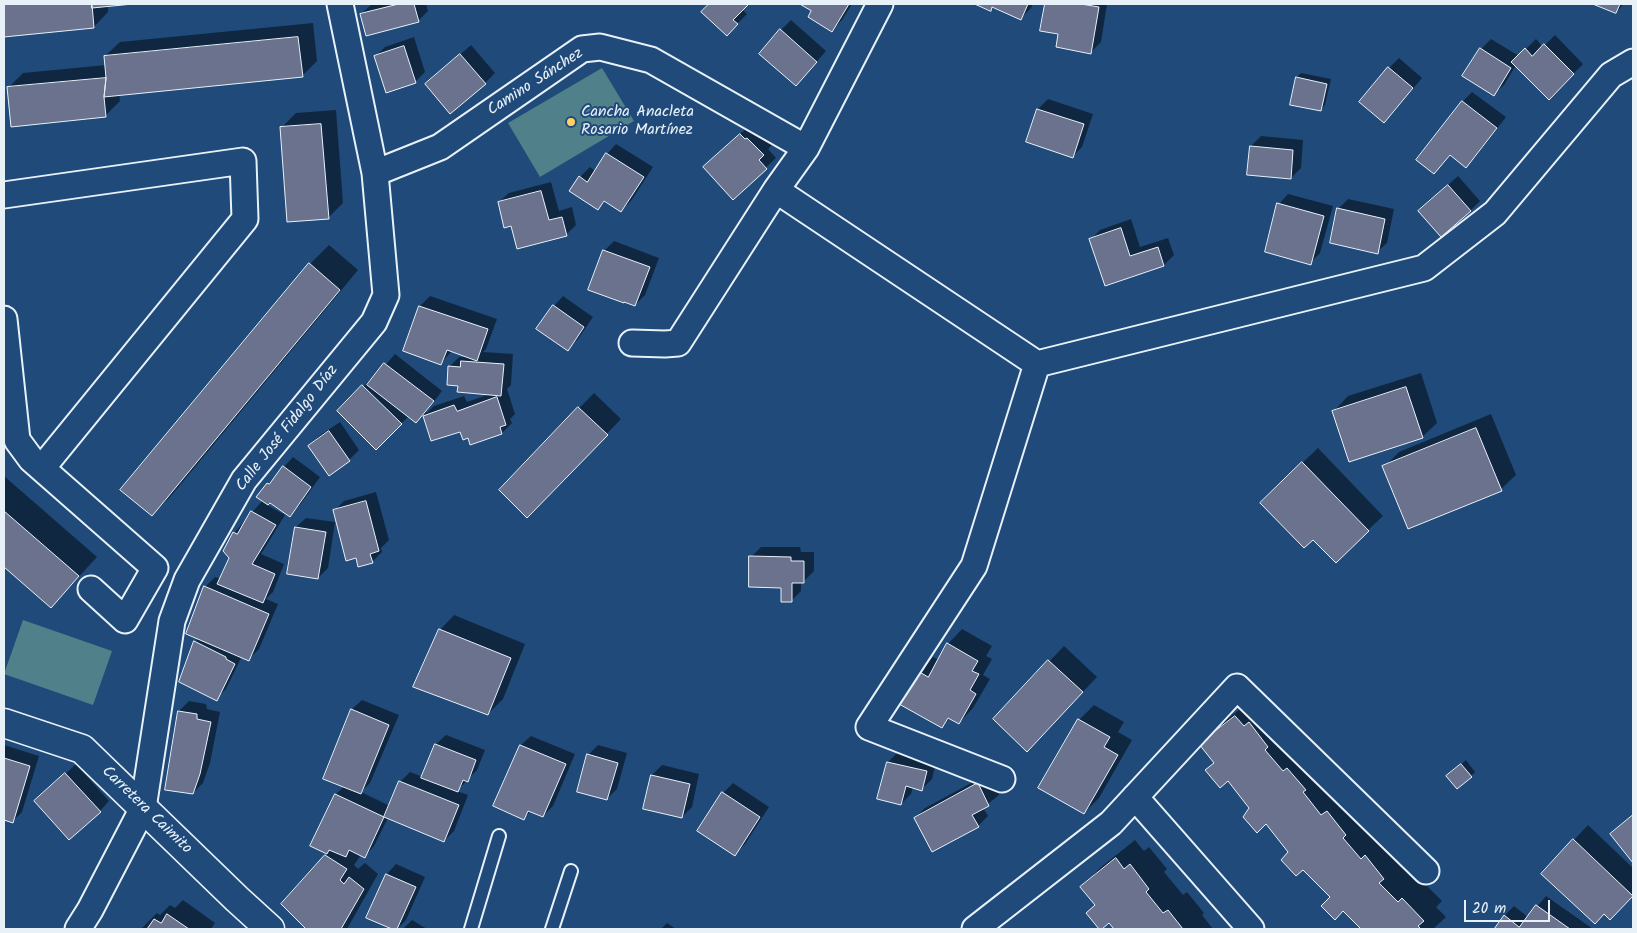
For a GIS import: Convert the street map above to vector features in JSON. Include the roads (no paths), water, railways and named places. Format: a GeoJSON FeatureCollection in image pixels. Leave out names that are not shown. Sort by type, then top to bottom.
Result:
{"type":"FeatureCollection","features":[{"type":"Feature","properties":{"kind":"street","name":"Calle José Fidalgo Díaz"},"geometry":{"type":"LineString","coordinates":[[78,929],[90,910],[143,808],[172,621],[187,580],[244,480],[374,322],[386,295],[375,173],[340,4]]}},
{"type":"Feature","properties":{"kind":"street"},"geometry":{"type":"LineString","coordinates":[[632,343],[678,343],[776,190],[806,148],[880,4]]}},
{"type":"Feature","properties":{"kind":"street","name":"Camino Sánchez"},"geometry":{"type":"LineString","coordinates":[[375,173],[440,147],[582,50],[600,47],[651,60],[806,148]]}},
{"type":"Feature","properties":{"kind":"street"},"geometry":{"type":"LineString","coordinates":[[776,190],[1037,364],[1424,268],[1495,213],[1611,75],[1633,62]]}},
{"type":"Feature","properties":{"kind":"street"},"geometry":{"type":"LineString","coordinates":[[4,195],[243,161],[245,219],[42,468]]}},
{"type":"Feature","properties":{"kind":"street"},"geometry":{"type":"LineString","coordinates":[[4,319],[16,440],[31,459],[155,568],[125,620],[91,589]]}},
{"type":"Feature","properties":{"kind":"street"},"geometry":{"type":"LineString","coordinates":[[1002,780],[869,727],[974,566],[1037,364]]}},
{"type":"Feature","properties":{"kind":"street"},"geometry":{"type":"LineString","coordinates":[[989,925],[1111,822],[1236,687],[1426,871]]}},
{"type":"Feature","properties":{"kind":"street","name":"Carretera Caimito"},"geometry":{"type":"LineString","coordinates":[[4,723],[82,749],[236,899],[270,929]]}},
{"type":"Feature","properties":{"kind":"street"},"geometry":{"type":"LineString","coordinates":[[1134,797],[1251,929]]}},
{"type":"Feature","properties":{"kind":"lane"},"geometry":{"type":"LineString","coordinates":[[471,929],[499,836]]}},
{"type":"Feature","properties":{"kind":"lane"},"geometry":{"type":"LineString","coordinates":[[552,929],[571,872]]}},
{"type":"Feature","properties":{"kind":"place","name":"Cancha Anacleta Rosario Martínez"},"geometry":{"type":"Point","coordinates":[571,122]}}]}
